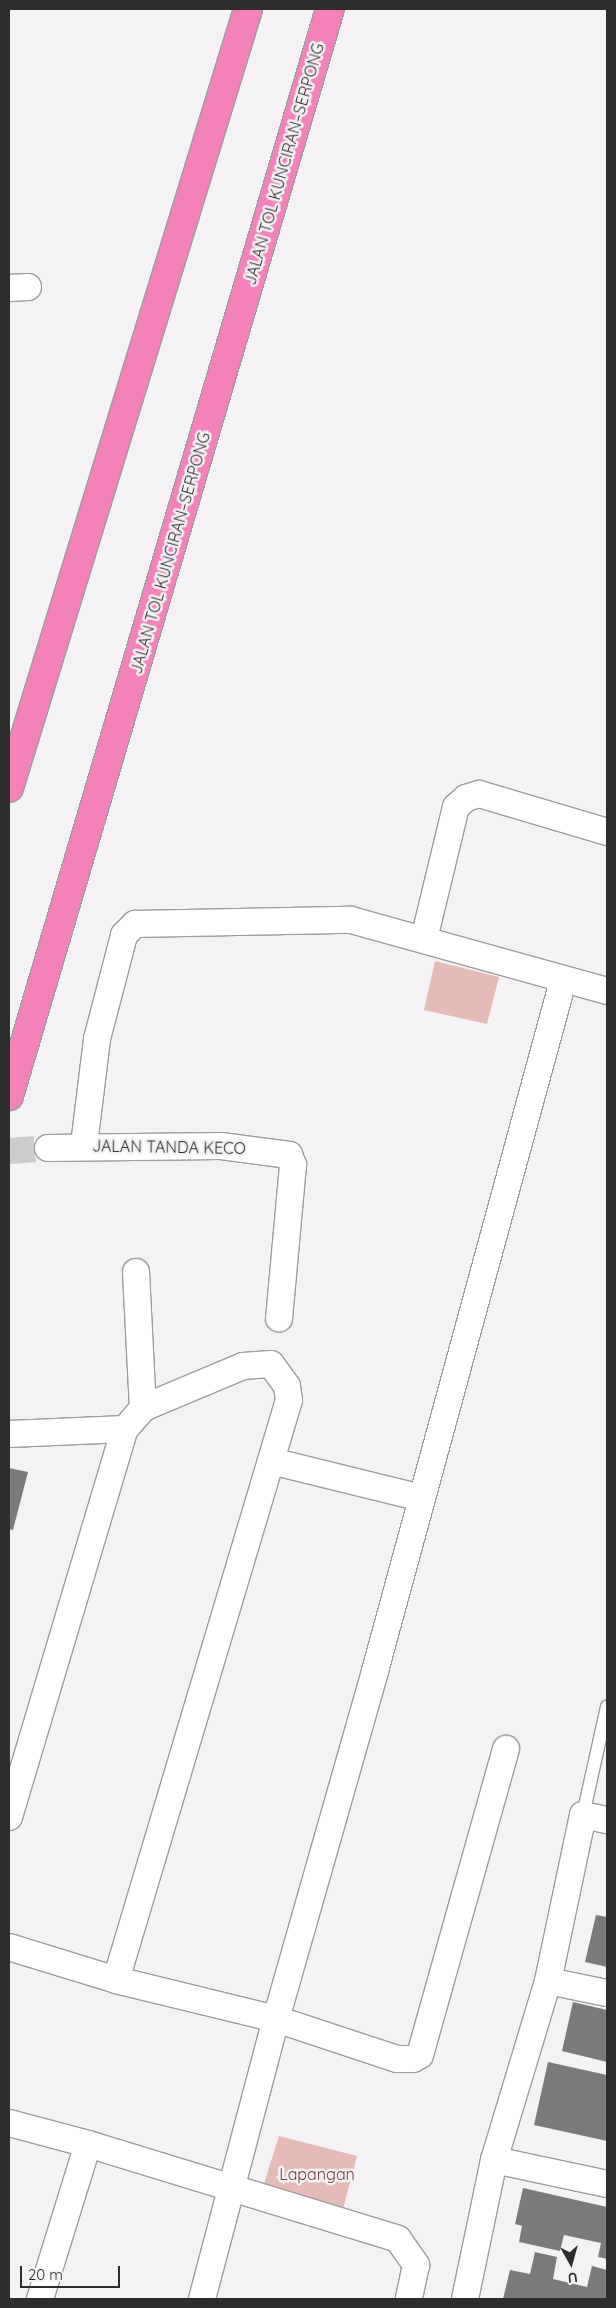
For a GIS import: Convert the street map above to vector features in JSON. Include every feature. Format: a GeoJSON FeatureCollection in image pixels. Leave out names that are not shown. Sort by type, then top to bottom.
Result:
{"type":"FeatureCollection","features":[{"type":"Feature","properties":{"kind":"highway"},"geometry":{"type":"LineString","coordinates":[[9,788],[248,9]]}},
{"type":"Feature","properties":{"kind":"highway","name":"JALAN TOL KUNCIRAN–SERPONG"},"geometry":{"type":"LineString","coordinates":[[9,1096],[330,9]]}},
{"type":"Feature","properties":{"kind":"street"},"geometry":{"type":"LineString","coordinates":[[424,940],[456,807],[466,798],[479,794],[607,832]]}},
{"type":"Feature","properties":{"kind":"street"},"geometry":{"type":"LineString","coordinates":[[84,1146],[96,1038],[124,935],[130,927],[351,920],[563,981],[607,991]]}},
{"type":"Feature","properties":{"kind":"street"},"geometry":{"type":"LineString","coordinates":[[202,2299],[276,2019],[422,1498],[563,981]]}},
{"type":"Feature","properties":{"kind":"street","name":"JALAN TANDA KECO"},"geometry":{"type":"LineString","coordinates":[[48,1148],[84,1146],[221,1146],[289,1154],[293,1165],[280,1318]]}},
{"type":"Feature","properties":{"kind":"street"},"geometry":{"type":"LineString","coordinates":[[136,1272],[142,1408]]}},
{"type":"Feature","properties":{"kind":"street"},"geometry":{"type":"LineString","coordinates":[[9,1817],[15,1771],[125,1429],[142,1408],[243,1366],[271,1364],[287,1386],[289,1400],[116,1980]]}},
{"type":"Feature","properties":{"kind":"street"},"geometry":{"type":"LineString","coordinates":[[9,1434],[125,1429]]}},
{"type":"Feature","properties":{"kind":"street"},"geometry":{"type":"LineString","coordinates":[[271,1461],[422,1498]]}},
{"type":"Feature","properties":{"kind":"street"},"geometry":{"type":"LineString","coordinates":[[9,1947],[116,1980],[276,2019],[397,2059],[420,2056],[506,1749]]}},
{"type":"Feature","properties":{"kind":"street"},"geometry":{"type":"LineString","coordinates":[[465,2299],[494,2160],[595,1818]]}},
{"type":"Feature","properties":{"kind":"street"},"geometry":{"type":"LineString","coordinates":[[548,1981],[607,1993]]}},
{"type":"Feature","properties":{"kind":"street"},"geometry":{"type":"LineString","coordinates":[[9,2123],[88,2144],[232,2190],[398,2239],[416,2264],[409,2299]]}},
{"type":"Feature","properties":{"kind":"street"},"geometry":{"type":"LineString","coordinates":[[40,2299],[88,2144]]}},
{"type":"Feature","properties":{"kind":"street"},"geometry":{"type":"LineString","coordinates":[[494,2160],[607,2184]]}},
{"type":"Feature","properties":{"kind":"lane"},"geometry":{"type":"LineString","coordinates":[[595,1818],[607,1709]]}},
{"type":"Feature","properties":{"kind":"green space"},"geometry":{"type":"Polygon","coordinates":[[[435,961],[499,977],[487,1024],[424,1010],[435,961]]]}},
{"type":"Feature","properties":{"kind":"green space","name":"Lapangan"},"geometry":{"type":"Polygon","coordinates":[[[279,2136],[357,2156],[343,2209],[263,2187],[279,2136]]]}},
{"type":"Feature","properties":{"kind":"building"},"geometry":{"type":"Polygon","coordinates":[[[9,1468],[28,1472],[13,1530],[9,1529],[9,1468]]]}},
{"type":"Feature","properties":{"kind":"building"},"geometry":{"type":"Polygon","coordinates":[[[596,1915],[607,1917],[607,1967],[585,1962],[596,1915]]]}},
{"type":"Feature","properties":{"kind":"building"},"geometry":{"type":"Polygon","coordinates":[[[573,2002],[607,2010],[607,2062],[562,2051],[573,2002]]]}},
{"type":"Feature","properties":{"kind":"building"},"geometry":{"type":"Polygon","coordinates":[[[548,2062],[607,2075],[607,2141],[534,2125],[548,2062]]]}},
{"type":"Feature","properties":{"kind":"building"},"geometry":{"type":"Polygon","coordinates":[[[523,2188],[607,2207],[607,2259],[598,2257],[601,2243],[564,2235],[560,2251],[519,2242],[522,2226],[515,2224],[523,2188]]]}},
{"type":"Feature","properties":{"kind":"building"},"geometry":{"type":"Polygon","coordinates":[[[535,2252],[557,2257],[553,2279],[587,2287],[592,2266],[607,2270],[607,2299],[503,2299],[510,2270],[530,2274],[535,2252]]]}},
{"type":"Feature","properties":{"kind":"tunnel"},"geometry":{"type":"LineString","coordinates":[[9,1151],[48,1148]]}}]}
